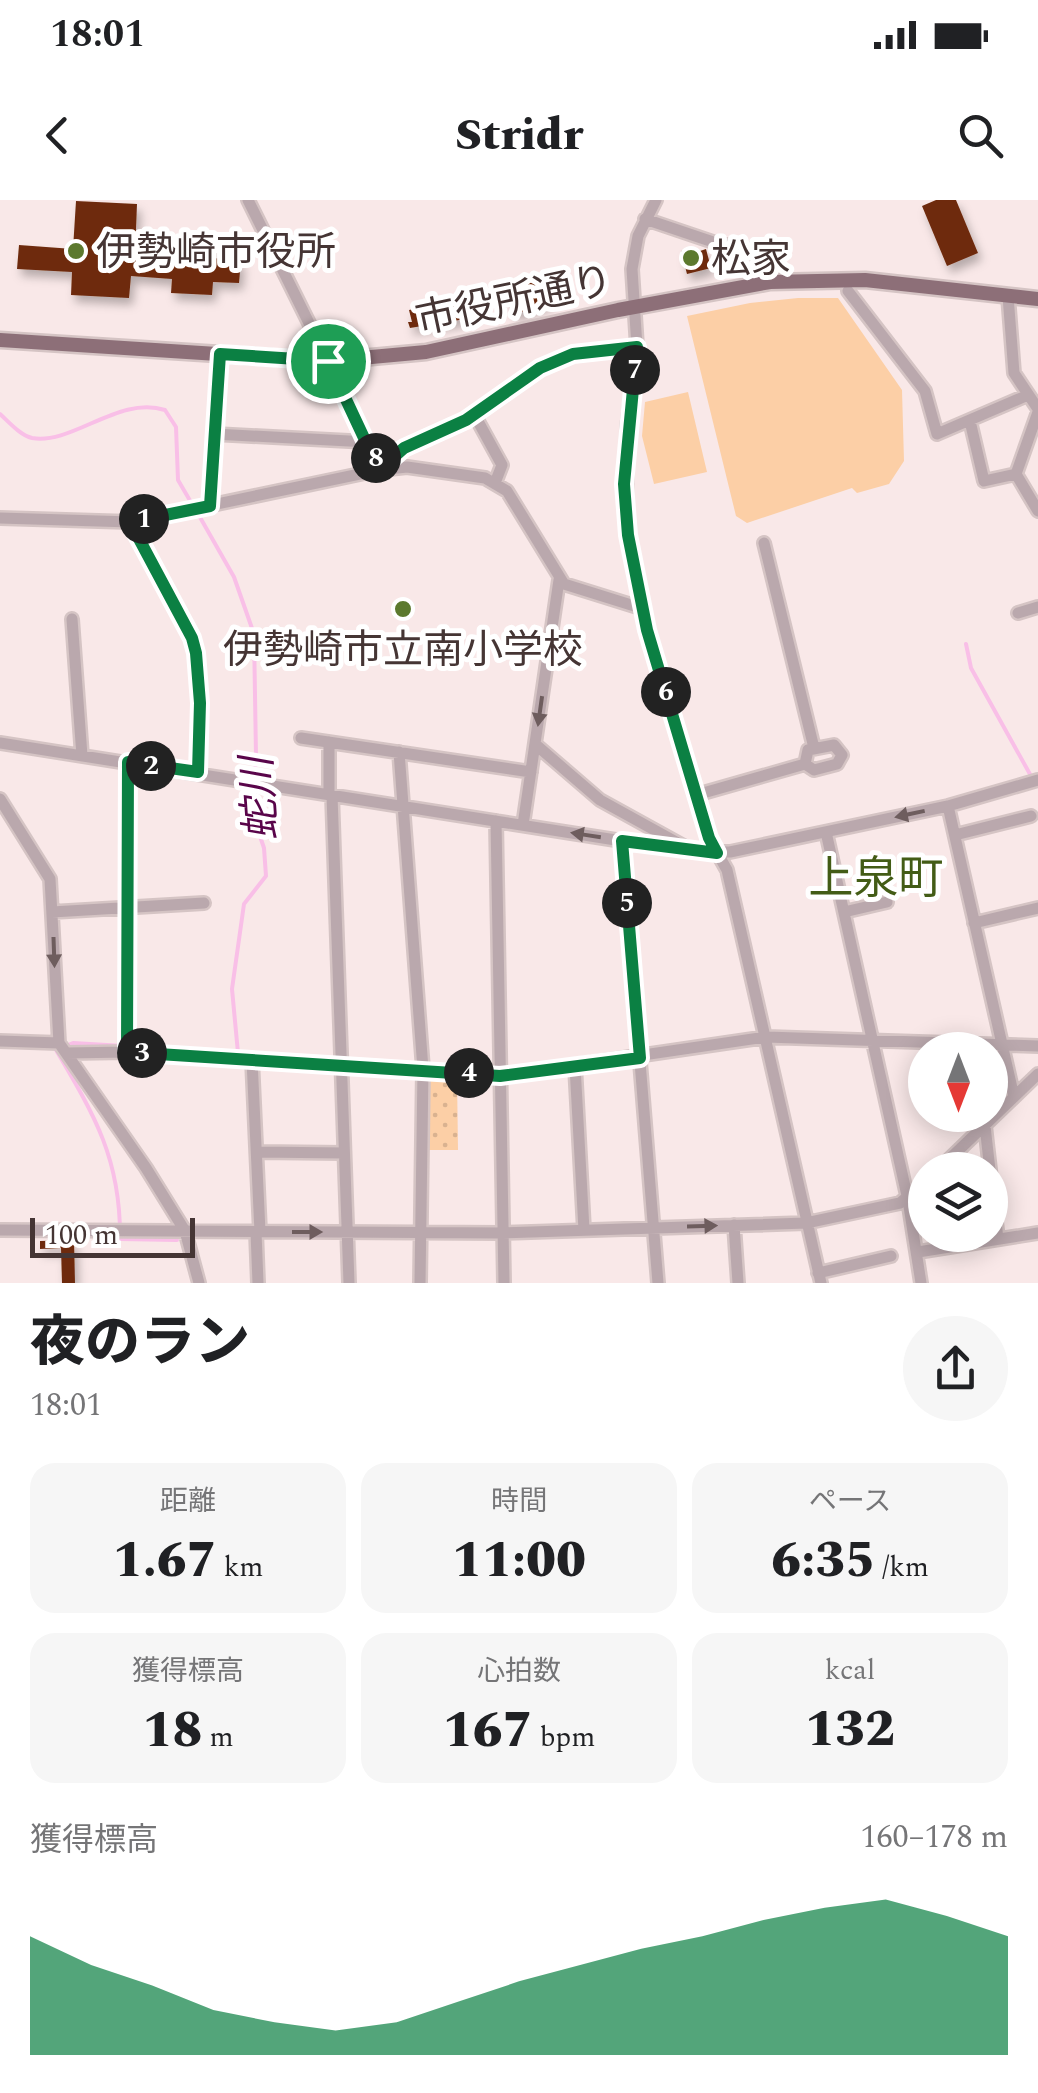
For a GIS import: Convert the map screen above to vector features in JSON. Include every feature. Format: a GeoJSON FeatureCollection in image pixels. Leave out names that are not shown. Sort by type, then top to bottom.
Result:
{"type":"FeatureCollection","features":[{"type":"Feature","properties":{"kind":"main road","name":"市役所通り"},"geometry":{"type":"LineString","coordinates":[[0,340],[328,361],[426,352],[634,306],[770,282],[864,280],[1038,299]]}},
{"type":"Feature","properties":{"kind":"street"},"geometry":{"type":"LineString","coordinates":[[248,200],[379,470]]}},
{"type":"Feature","properties":{"kind":"street"},"geometry":{"type":"LineString","coordinates":[[656,200],[645,219],[632,260],[637,347],[624,501],[647,630],[709,838],[727,870],[820,1278],[890,1256]]}},
{"type":"Feature","properties":{"kind":"street"},"geometry":{"type":"LineString","coordinates":[[645,219],[753,252],[768,271],[770,282]]}},
{"type":"Feature","properties":{"kind":"street"},"geometry":{"type":"LineString","coordinates":[[848,290],[925,391],[937,434],[1028,394]]}},
{"type":"Feature","properties":{"kind":"street"},"geometry":{"type":"LineString","coordinates":[[1008,296],[1014,373],[1038,411],[1016,474]]}},
{"type":"Feature","properties":{"kind":"street"},"geometry":{"type":"LineString","coordinates":[[379,470],[404,448],[474,414],[540,368],[569,356],[637,347]]}},
{"type":"Feature","properties":{"kind":"street"},"geometry":{"type":"LineString","coordinates":[[206,507],[220,354]]}},
{"type":"Feature","properties":{"kind":"street"},"geometry":{"type":"LineString","coordinates":[[474,414],[502,465],[495,483]]}},
{"type":"Feature","properties":{"kind":"street"},"geometry":{"type":"LineString","coordinates":[[970,421],[984,481],[1016,474]]}},
{"type":"Feature","properties":{"kind":"street"},"geometry":{"type":"LineString","coordinates":[[214,434],[368,442]]}},
{"type":"Feature","properties":{"kind":"street"},"geometry":{"type":"LineString","coordinates":[[0,518],[130,522],[379,470],[407,467],[478,476],[495,483],[514,502],[559,580],[571,588],[644,609]]}},
{"type":"Feature","properties":{"kind":"street"},"geometry":{"type":"LineString","coordinates":[[1016,474],[1034,496],[1038,511]]}},
{"type":"Feature","properties":{"kind":"street"},"geometry":{"type":"LineString","coordinates":[[130,522],[192,638],[200,703],[198,772]]}},
{"type":"Feature","properties":{"kind":"street"},"geometry":{"type":"LineString","coordinates":[[764,544],[814,748]]}},
{"type":"Feature","properties":{"kind":"street"},"geometry":{"type":"LineString","coordinates":[[523,825],[559,580]]}},
{"type":"Feature","properties":{"kind":"street"},"geometry":{"type":"LineString","coordinates":[[1018,613],[1038,607]]}},
{"type":"Feature","properties":{"kind":"street"},"geometry":{"type":"LineString","coordinates":[[72,619],[82,756]]}},
{"type":"Feature","properties":{"kind":"street"},"geometry":{"type":"LineString","coordinates":[[301,738],[531,772]]}},
{"type":"Feature","properties":{"kind":"street"},"geometry":{"type":"LineString","coordinates":[[329,742],[349,1283]]}},
{"type":"Feature","properties":{"kind":"street"},"geometry":{"type":"LineString","coordinates":[[0,743],[717,853],[948,806],[1038,780]]}},
{"type":"Feature","properties":{"kind":"street"},"geometry":{"type":"LineString","coordinates":[[535,744],[600,800],[691,850]]}},
{"type":"Feature","properties":{"kind":"street"},"geometry":{"type":"LineString","coordinates":[[834,745],[841,752],[837,764],[818,770],[805,764],[805,753],[814,748],[834,745]]}},
{"type":"Feature","properties":{"kind":"street"},"geometry":{"type":"LineString","coordinates":[[398,752],[423,1069],[420,1283]]}},
{"type":"Feature","properties":{"kind":"street"},"geometry":{"type":"LineString","coordinates":[[127,1052],[128,762]]}},
{"type":"Feature","properties":{"kind":"street"},"geometry":{"type":"LineString","coordinates":[[696,795],[805,764]]}},
{"type":"Feature","properties":{"kind":"street"},"geometry":{"type":"LineString","coordinates":[[0,799],[50,879],[63,1048],[185,1231],[198,1283]]}},
{"type":"Feature","properties":{"kind":"street"},"geometry":{"type":"LineString","coordinates":[[948,806],[998,1032]]}},
{"type":"Feature","properties":{"kind":"street"},"geometry":{"type":"LineString","coordinates":[[956,835],[1031,816]]}},
{"type":"Feature","properties":{"kind":"street"},"geometry":{"type":"LineString","coordinates":[[496,821],[504,1283]]}},
{"type":"Feature","properties":{"kind":"street"},"geometry":{"type":"LineString","coordinates":[[0,1230],[504,1233],[806,1223],[908,1200],[826,832]]}},
{"type":"Feature","properties":{"kind":"street"},"geometry":{"type":"LineString","coordinates":[[622,841],[658,1283]]}},
{"type":"Feature","properties":{"kind":"street"},"geometry":{"type":"LineString","coordinates":[[844,912],[888,902]]}},
{"type":"Feature","properties":{"kind":"street"},"geometry":{"type":"LineString","coordinates":[[52,912],[204,903]]}},
{"type":"Feature","properties":{"kind":"street"},"geometry":{"type":"LineString","coordinates":[[974,924],[1038,908]]}},
{"type":"Feature","properties":{"kind":"street"},"geometry":{"type":"LineString","coordinates":[[0,1041],[500,1076],[766,1037],[908,1043]]}},
{"type":"Feature","properties":{"kind":"street"},"geometry":{"type":"LineString","coordinates":[[1008,1045],[1038,1046]]}},
{"type":"Feature","properties":{"kind":"street"},"geometry":{"type":"LineString","coordinates":[[252,1060],[258,1152],[258,1283]]}},
{"type":"Feature","properties":{"kind":"street"},"geometry":{"type":"LineString","coordinates":[[575,1066],[584,1230]]}},
{"type":"Feature","properties":{"kind":"street"},"geometry":{"type":"LineString","coordinates":[[1008,1073],[1014,1097]]}},
{"type":"Feature","properties":{"kind":"street"},"geometry":{"type":"LineString","coordinates":[[1008,1103],[1038,1074]]}},
{"type":"Feature","properties":{"kind":"street"},"geometry":{"type":"LineString","coordinates":[[957,1152],[979,1132]]}},
{"type":"Feature","properties":{"kind":"street"},"geometry":{"type":"LineString","coordinates":[[258,1152],[344,1153]]}},
{"type":"Feature","properties":{"kind":"street"},"geometry":{"type":"LineString","coordinates":[[734,1225],[738,1283]]}},
{"type":"Feature","properties":{"kind":"street"},"geometry":{"type":"LineString","coordinates":[[1008,1238],[1038,1233]]}},
{"type":"Feature","properties":{"kind":"street"},"geometry":{"type":"LineString","coordinates":[[918,1252],[922,1283]]}},
{"type":"Feature","properties":{"kind":"shaded area"},"geometry":{"type":"Polygon","coordinates":[[[798,298],[838,298],[902,390],[904,461],[889,484],[857,493],[852,488],[747,523],[736,516],[687,316],[798,298]]]}},
{"type":"Feature","properties":{"kind":"shaded area"},"geometry":{"type":"Polygon","coordinates":[[[688,392],[707,472],[654,484],[642,436],[645,402],[688,392]]]}},
{"type":"Feature","properties":{"kind":"shaded area"},"geometry":{"type":"Polygon","coordinates":[[[428,1076],[457,1076],[458,1150],[427,1150],[428,1076]]]}},
{"type":"Feature","properties":{"kind":"building"},"geometry":{"type":"Polygon","coordinates":[[[936,200],[956,200],[978,253],[947,266],[922,206],[936,200]]]}},
{"type":"Feature","properties":{"kind":"building","name":"伊勢崎市役所"},"geometry":{"type":"Polygon","coordinates":[[[76,201],[137,204],[135,253],[173,255],[174,238],[213,241],[212,258],[241,260],[239,283],[213,282],[212,295],[171,293],[172,279],[131,276],[129,298],[71,295],[72,272],[17,269],[19,245],[73,249],[76,201]]]}},
{"type":"Feature","properties":{"kind":"building"},"geometry":{"type":"Polygon","coordinates":[[[691,249],[691,254],[706,249],[711,268],[687,274],[681,251],[691,249]]]}},
{"type":"Feature","properties":{"kind":"building"},"geometry":{"type":"Polygon","coordinates":[[[544,276],[553,300],[514,315],[505,290],[544,276]]]}},
{"type":"Feature","properties":{"kind":"building"},"geometry":{"type":"Polygon","coordinates":[[[455,300],[458,312],[465,311],[465,319],[410,328],[409,310],[455,300]]]}},
{"type":"Feature","properties":{"kind":"building"},"geometry":{"type":"Polygon","coordinates":[[[74,1240],[75,1283],[62,1283],[61,1248],[40,1249],[40,1241],[74,1240]]]}},
{"type":"Feature","properties":{"kind":"waterway","name":"蛇川"},"geometry":{"type":"LineString","coordinates":[[0,414],[28,436],[48,438],[131,409],[165,410],[176,427],[178,480],[192,504]]}},
{"type":"Feature","properties":{"kind":"waterway","name":"蛇川"},"geometry":{"type":"LineString","coordinates":[[197,512],[234,577],[254,634],[253,816],[264,848],[266,876],[244,904],[232,989],[238,1053]]}},
{"type":"Feature","properties":{"kind":"waterway"},"geometry":{"type":"LineString","coordinates":[[966,644],[971,668],[1031,776]]}},
{"type":"Feature","properties":{"kind":"waterway","name":"蛇川"},"geometry":{"type":"LineString","coordinates":[[177,1240],[120,1239],[116,1185],[103,1140],[56,1050],[73,1043],[209,1051]]}},
{"type":"Feature","properties":{"kind":"place","name":"伊勢崎市役所"},"geometry":{"type":"Point","coordinates":[76,251]}},
{"type":"Feature","properties":{"kind":"place","name":"松家"},"geometry":{"type":"Point","coordinates":[691,258]}},
{"type":"Feature","properties":{"kind":"place","name":"伊勢崎市立南小学校"},"geometry":{"type":"Point","coordinates":[403,609]}},
{"type":"Feature","properties":{"kind":"district","name":"上泉町"},"geometry":{"type":"Point","coordinates":[876,877]}},
{"type":"Feature","properties":{"kind":"route"},"geometry":{"type":"LineString","coordinates":[[637,347],[624,484],[628,535],[647,630],[709,838],[717,853],[622,841],[640,1058],[500,1076],[127,1052],[128,762],[198,772],[200,703],[192,638],[130,522],[210,506],[220,354],[328,361],[379,470],[413,442],[466,420],[540,368],[573,354],[637,347]]}}]}
